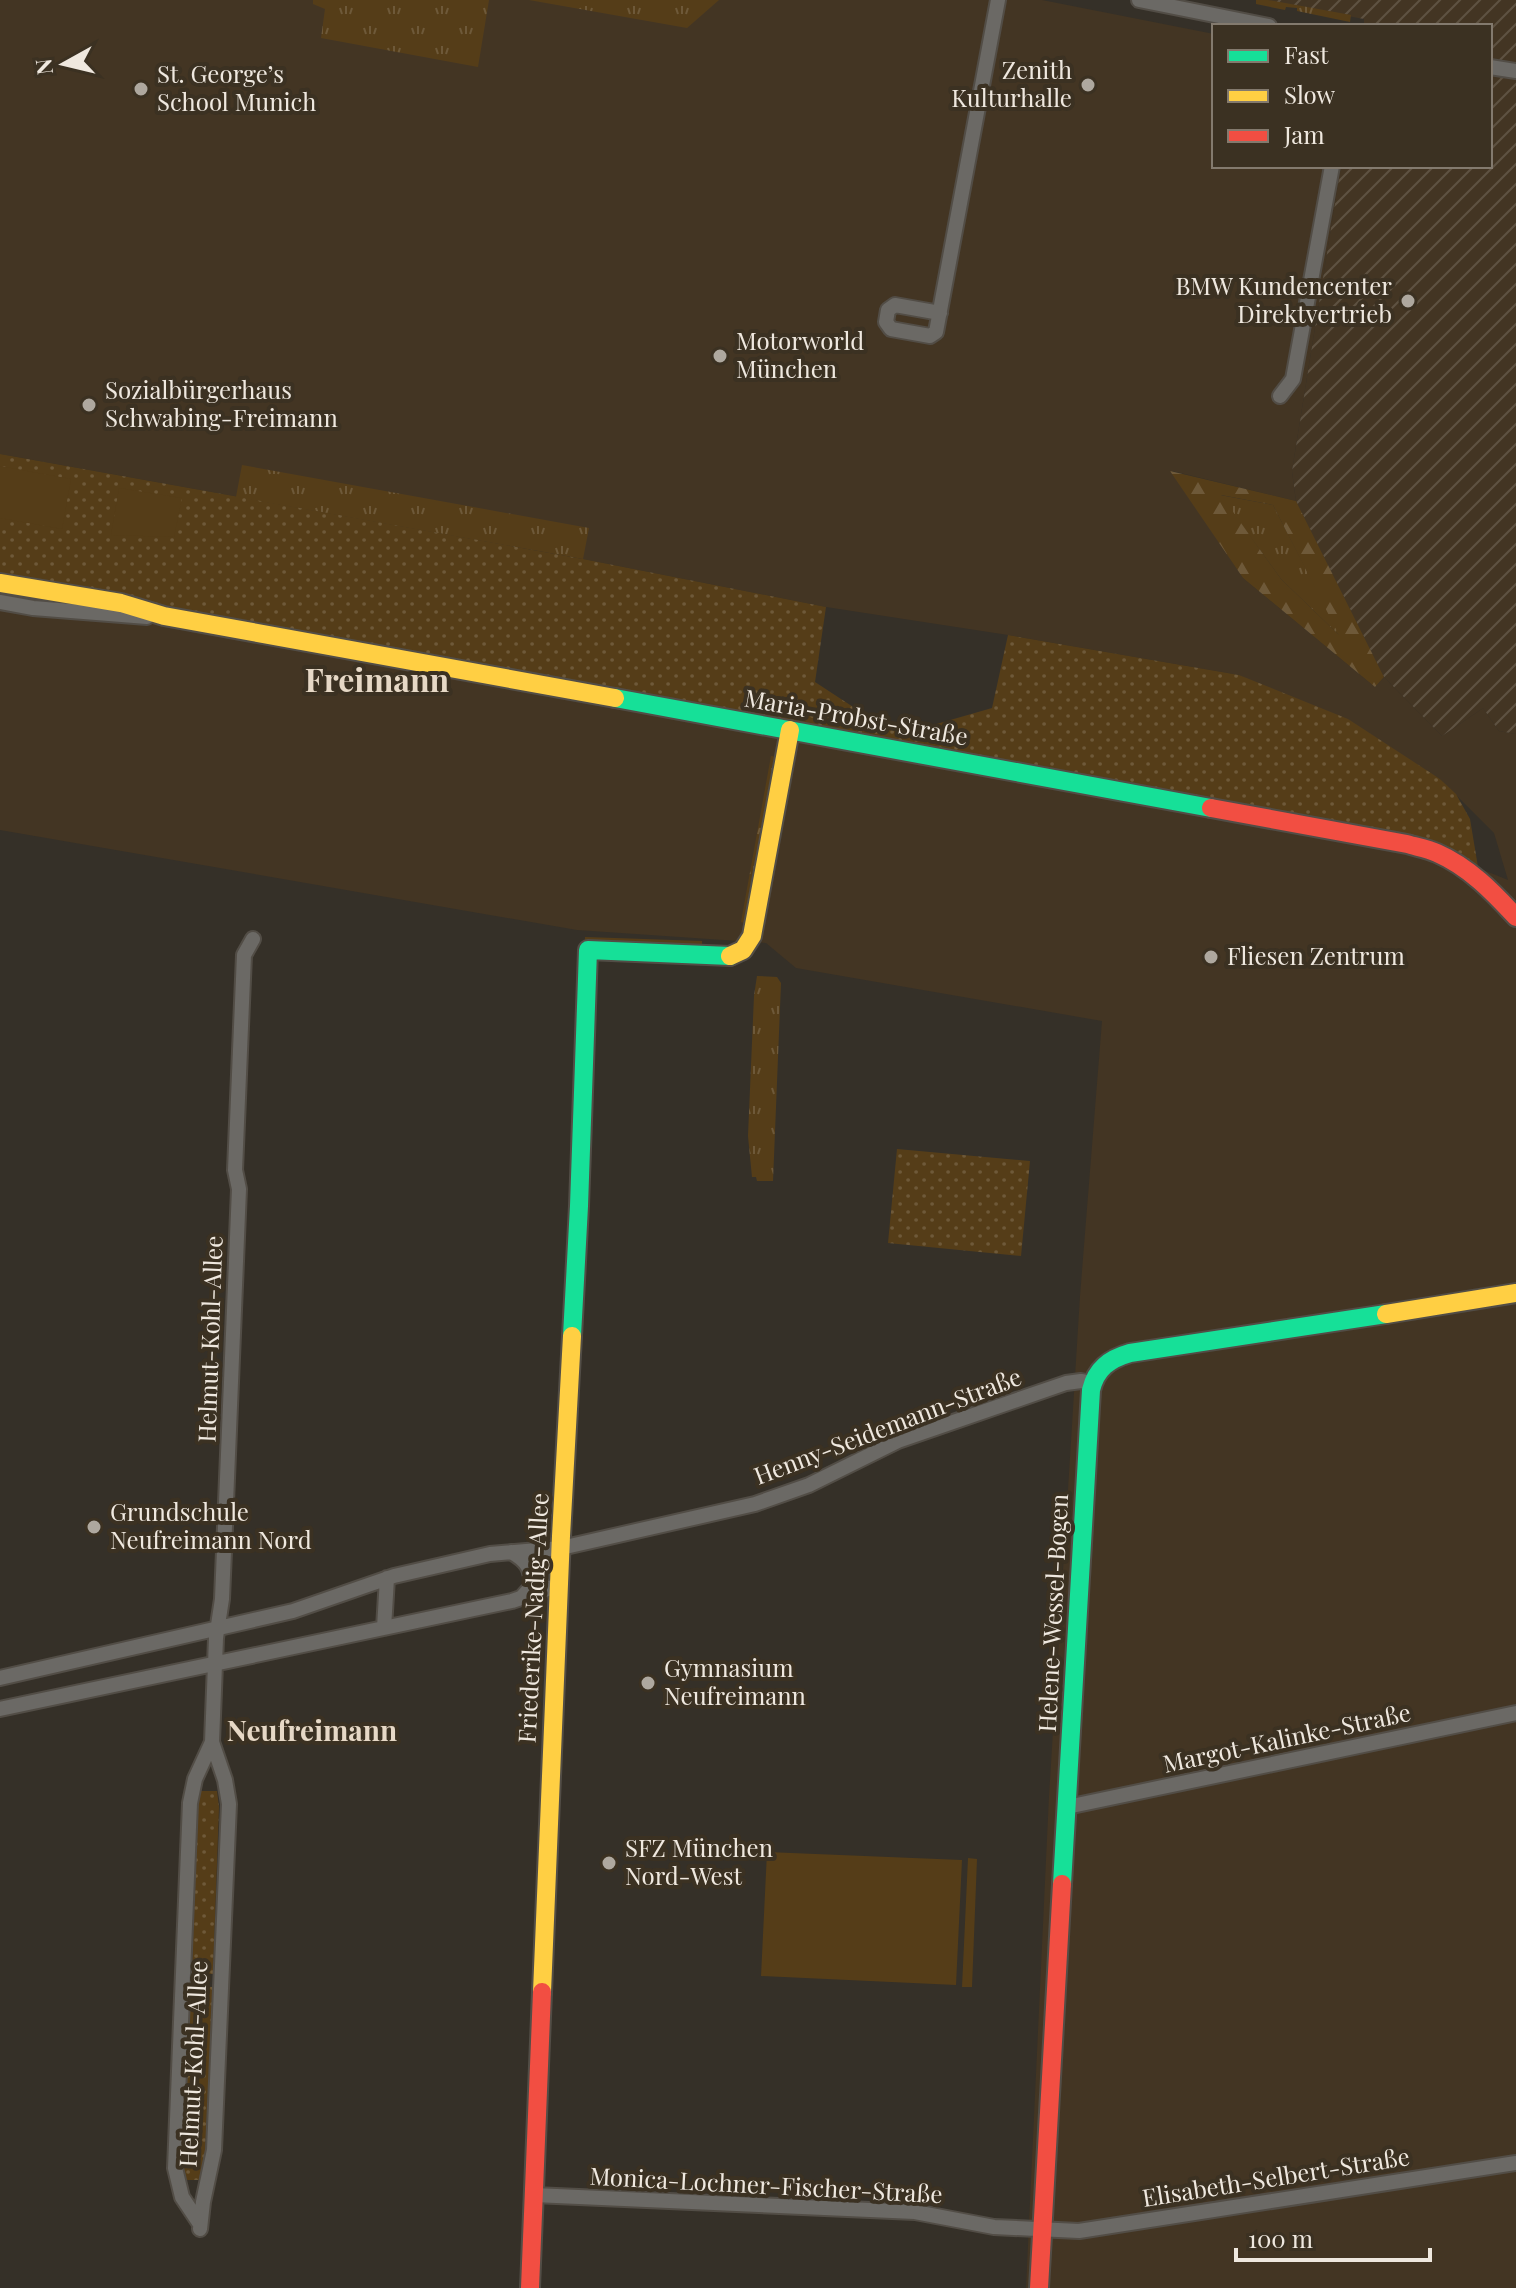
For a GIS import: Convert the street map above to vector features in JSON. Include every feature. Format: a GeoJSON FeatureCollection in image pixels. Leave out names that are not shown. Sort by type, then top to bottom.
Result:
{"type":"FeatureCollection","features":[{"type":"Feature","properties":{"kind":"street"},"geometry":{"type":"LineString","coordinates":[[940,313],[895,305],[888,310],[886,322],[891,329],[930,336],[936,332],[940,313],[998,0]]}},
{"type":"Feature","properties":{"kind":"street"},"geometry":{"type":"LineString","coordinates":[[1139,0],[1259,24]]}},
{"type":"Feature","properties":{"kind":"street"},"geometry":{"type":"LineString","coordinates":[[1492,67],[1516,71]]}},
{"type":"Feature","properties":{"kind":"street"},"geometry":{"type":"LineString","coordinates":[[1280,396],[1293,379],[1332,168]]}},
{"type":"Feature","properties":{"kind":"street","name":"Maria-Probst-Straße"},"geometry":{"type":"LineString","coordinates":[[0,583],[121,603],[164,616],[1407,844],[1444,856],[1490,888],[1516,917]]}},
{"type":"Feature","properties":{"kind":"street","name":"Maria-Probst-Straße"},"geometry":{"type":"LineString","coordinates":[[0,602],[138,617],[164,616]]}},
{"type":"Feature","properties":{"kind":"street","name":"Friederike-Nadig-Allee"},"geometry":{"type":"LineString","coordinates":[[530,2288],[588,950],[730,956],[745,949],[753,931],[790,730]]}},
{"type":"Feature","properties":{"kind":"street","name":"Helmut-Kohl-Allee"},"geometry":{"type":"LineString","coordinates":[[212,1742],[195,1779],[190,1803],[175,2168],[182,2197],[199,2221],[200,2229],[214,2150],[229,1804],[225,1780],[212,1742],[215,1663],[222,1599],[239,1189],[235,1170],[244,955],[253,939]]}},
{"type":"Feature","properties":{"kind":"street"},"geometry":{"type":"LineString","coordinates":[[1092,1383],[1107,1362],[1130,1353],[1516,1293]]}},
{"type":"Feature","properties":{"kind":"street","name":"Henny-Seidemann-Straße"},"geometry":{"type":"LineString","coordinates":[[0,1678],[293,1611],[387,1578],[490,1554],[561,1548],[774,1498],[809,1485],[912,1436],[1066,1383],[1092,1383]]}},
{"type":"Feature","properties":{"kind":"street","name":"Helene-Wessel-Bogen"},"geometry":{"type":"LineString","coordinates":[[1039,2288],[1092,1383]]}},
{"type":"Feature","properties":{"kind":"street"},"geometry":{"type":"LineString","coordinates":[[511,1552],[525,1560],[530,1568],[532,1586],[522,1597]]}},
{"type":"Feature","properties":{"kind":"street"},"geometry":{"type":"LineString","coordinates":[[384,1628],[387,1578]]}},
{"type":"Feature","properties":{"kind":"street"},"geometry":{"type":"LineString","coordinates":[[0,1709],[384,1628],[522,1597],[559,1585]]}},
{"type":"Feature","properties":{"kind":"street","name":"Margot-Kalinke-Straße"},"geometry":{"type":"LineString","coordinates":[[1067,1807],[1516,1713]]}},
{"type":"Feature","properties":{"kind":"street","name":"Elisabeth-Selbert-Straße"},"geometry":{"type":"LineString","coordinates":[[1042,2231],[1079,2231],[1121,2225],[1516,2163]]}},
{"type":"Feature","properties":{"kind":"street","name":"Monica-Lochner-Fischer-Straße"},"geometry":{"type":"LineString","coordinates":[[534,2195],[915,2212],[994,2227],[1042,2231]]}},
{"type":"Feature","properties":{"kind":"shaded area"},"geometry":{"type":"Polygon","coordinates":[[[0,0],[1042,0],[1212,34],[1212,168],[1341,168],[1292,471],[1296,501],[1172,471],[1243,578],[1375,687],[1384,677],[1442,736],[1483,708],[1499,731],[1516,734],[1516,2288],[1026,2288],[1049,1796],[1080,1296],[1102,1021],[796,968],[766,943],[577,930],[0,830],[0,575],[1385,830],[1508,880],[1494,833],[1440,779],[1239,675],[826,607],[583,559],[0,454],[0,0]]]}},
{"type":"Feature","properties":{"kind":"shaded area"},"geometry":{"type":"Polygon","coordinates":[[[1262,0],[1516,0],[1516,734],[1499,731],[1483,708],[1442,736],[1384,677],[1296,501],[1292,471],[1341,168],[1492,168],[1492,24],[1364,24],[1364,19],[1262,0]]]}},
{"type":"Feature","properties":{"kind":"green space"},"geometry":{"type":"Polygon","coordinates":[[[313,0],[489,0],[478,67],[321,38],[325,9],[313,4],[313,0]]]}},
{"type":"Feature","properties":{"kind":"green space"},"geometry":{"type":"Polygon","coordinates":[[[529,0],[719,0],[687,28],[529,0]]]}},
{"type":"Feature","properties":{"kind":"green space"},"geometry":{"type":"Polygon","coordinates":[[[1256,0],[1351,15],[1350,22],[1297,11],[1297,8],[1286,7],[1285,10],[1256,4],[1256,0]]]}},
{"type":"Feature","properties":{"kind":"green space"},"geometry":{"type":"Polygon","coordinates":[[[0,454],[583,559],[826,607],[815,682],[870,718],[926,727],[992,708],[1008,635],[1239,675],[1348,719],[1440,779],[1456,794],[1470,819],[1478,867],[1385,830],[0,575],[0,454]]]}},
{"type":"Feature","properties":{"kind":"green space"},"geometry":{"type":"Polygon","coordinates":[[[242,465],[589,528],[583,559],[236,497],[242,465]]]}},
{"type":"Feature","properties":{"kind":"green space"},"geometry":{"type":"Polygon","coordinates":[[[0,466],[71,479],[62,529],[0,518],[0,466]]]}},
{"type":"Feature","properties":{"kind":"green space"},"geometry":{"type":"Polygon","coordinates":[[[1170,471],[1296,501],[1384,677],[1375,687],[1243,578],[1170,471]],[[1221,495],[1281,579],[1339,635],[1273,505],[1221,495]]]}},
{"type":"Feature","properties":{"kind":"green space"},"geometry":{"type":"Polygon","coordinates":[[[119,488],[182,498],[174,537],[111,535],[119,488]]]}},
{"type":"Feature","properties":{"kind":"green space"},"geometry":{"type":"Polygon","coordinates":[[[1220,495],[1273,505],[1341,637],[1281,579],[1220,495]]]}},
{"type":"Feature","properties":{"kind":"green space"},"geometry":{"type":"Polygon","coordinates":[[[771,756],[779,757],[749,924],[741,922],[771,756]]]}},
{"type":"Feature","properties":{"kind":"green space"},"geometry":{"type":"Polygon","coordinates":[[[585,937],[702,941],[702,950],[585,941],[585,937]]]}},
{"type":"Feature","properties":{"kind":"green space"},"geometry":{"type":"Polygon","coordinates":[[[757,976],[777,977],[781,983],[773,1181],[757,1181],[756,1177],[752,1177],[748,1136],[757,976]]]}},
{"type":"Feature","properties":{"kind":"green space"},"geometry":{"type":"Polygon","coordinates":[[[897,1149],[1030,1161],[1021,1256],[888,1243],[897,1149]]]}},
{"type":"Feature","properties":{"kind":"green space"},"geometry":{"type":"Polygon","coordinates":[[[200,1791],[217,1791],[219,1807],[213,1974],[192,1973],[197,1804],[200,1791]]]}},
{"type":"Feature","properties":{"kind":"green space"},"geometry":{"type":"Polygon","coordinates":[[[767,1852],[962,1860],[956,1985],[761,1976],[767,1852]]]}},
{"type":"Feature","properties":{"kind":"green space"},"geometry":{"type":"Polygon","coordinates":[[[968,1858],[977,1859],[972,1987],[962,1987],[968,1858]]]}},
{"type":"Feature","properties":{"kind":"green space"},"geometry":{"type":"Polygon","coordinates":[[[191,1986],[213,1987],[204,2175],[200,2180],[185,2180],[183,2170],[191,1986]]]}},
{"type":"Feature","properties":{"kind":"traffic: fast"},"geometry":{"type":"LineString","coordinates":[[615,698],[1211,808]]}},
{"type":"Feature","properties":{"kind":"traffic: fast"},"geometry":{"type":"LineString","coordinates":[[572,1336],[588,950],[730,956]]}},
{"type":"Feature","properties":{"kind":"traffic: fast"},"geometry":{"type":"LineString","coordinates":[[1062,1884],[1091,1390],[1096,1376],[1110,1362],[1130,1353],[1386,1314]]}},
{"type":"Feature","properties":{"kind":"traffic: slow"},"geometry":{"type":"LineString","coordinates":[[0,583],[121,603],[164,616],[615,698]]}},
{"type":"Feature","properties":{"kind":"traffic: slow"},"geometry":{"type":"LineString","coordinates":[[730,956],[743,950],[752,936],[790,730]]}},
{"type":"Feature","properties":{"kind":"traffic: slow"},"geometry":{"type":"LineString","coordinates":[[1386,1314],[1516,1293]]}},
{"type":"Feature","properties":{"kind":"traffic: slow"},"geometry":{"type":"LineString","coordinates":[[542,1992],[572,1336]]}},
{"type":"Feature","properties":{"kind":"traffic: jam"},"geometry":{"type":"LineString","coordinates":[[1211,808],[1407,844],[1434,852],[1470,873],[1516,917]]}},
{"type":"Feature","properties":{"kind":"traffic: jam"},"geometry":{"type":"LineString","coordinates":[[1039,2288],[1062,1884]]}},
{"type":"Feature","properties":{"kind":"traffic: jam"},"geometry":{"type":"LineString","coordinates":[[530,2288],[542,1992]]}},
{"type":"Feature","properties":{"kind":"place","name":"Zenith Kulturhalle"},"geometry":{"type":"Point","coordinates":[1088,85]}},
{"type":"Feature","properties":{"kind":"place","name":"St. George’s School Munich"},"geometry":{"type":"Point","coordinates":[141,89]}},
{"type":"Feature","properties":{"kind":"place","name":"BMW Kundencenter Direktvertrieb"},"geometry":{"type":"Point","coordinates":[1408,301]}},
{"type":"Feature","properties":{"kind":"place","name":"Motorworld München"},"geometry":{"type":"Point","coordinates":[720,356]}},
{"type":"Feature","properties":{"kind":"place","name":"Sozialbürgerhaus Schwabing-Freimann"},"geometry":{"type":"Point","coordinates":[89,405]}},
{"type":"Feature","properties":{"kind":"place","name":"Fliesen Zentrum"},"geometry":{"type":"Point","coordinates":[1211,957]}},
{"type":"Feature","properties":{"kind":"place","name":"Grundschule Neufreimann Nord"},"geometry":{"type":"Point","coordinates":[94,1527]}},
{"type":"Feature","properties":{"kind":"place","name":"Gymnasium Neufreimann"},"geometry":{"type":"Point","coordinates":[648,1683]}},
{"type":"Feature","properties":{"kind":"place","name":"SFZ München Nord-West"},"geometry":{"type":"Point","coordinates":[609,1863]}},
{"type":"Feature","properties":{"kind":"district","name":"Freimann"},"geometry":{"type":"Point","coordinates":[377,681]}},
{"type":"Feature","properties":{"kind":"district","name":"Neufreimann"},"geometry":{"type":"Point","coordinates":[312,1731]}}]}
